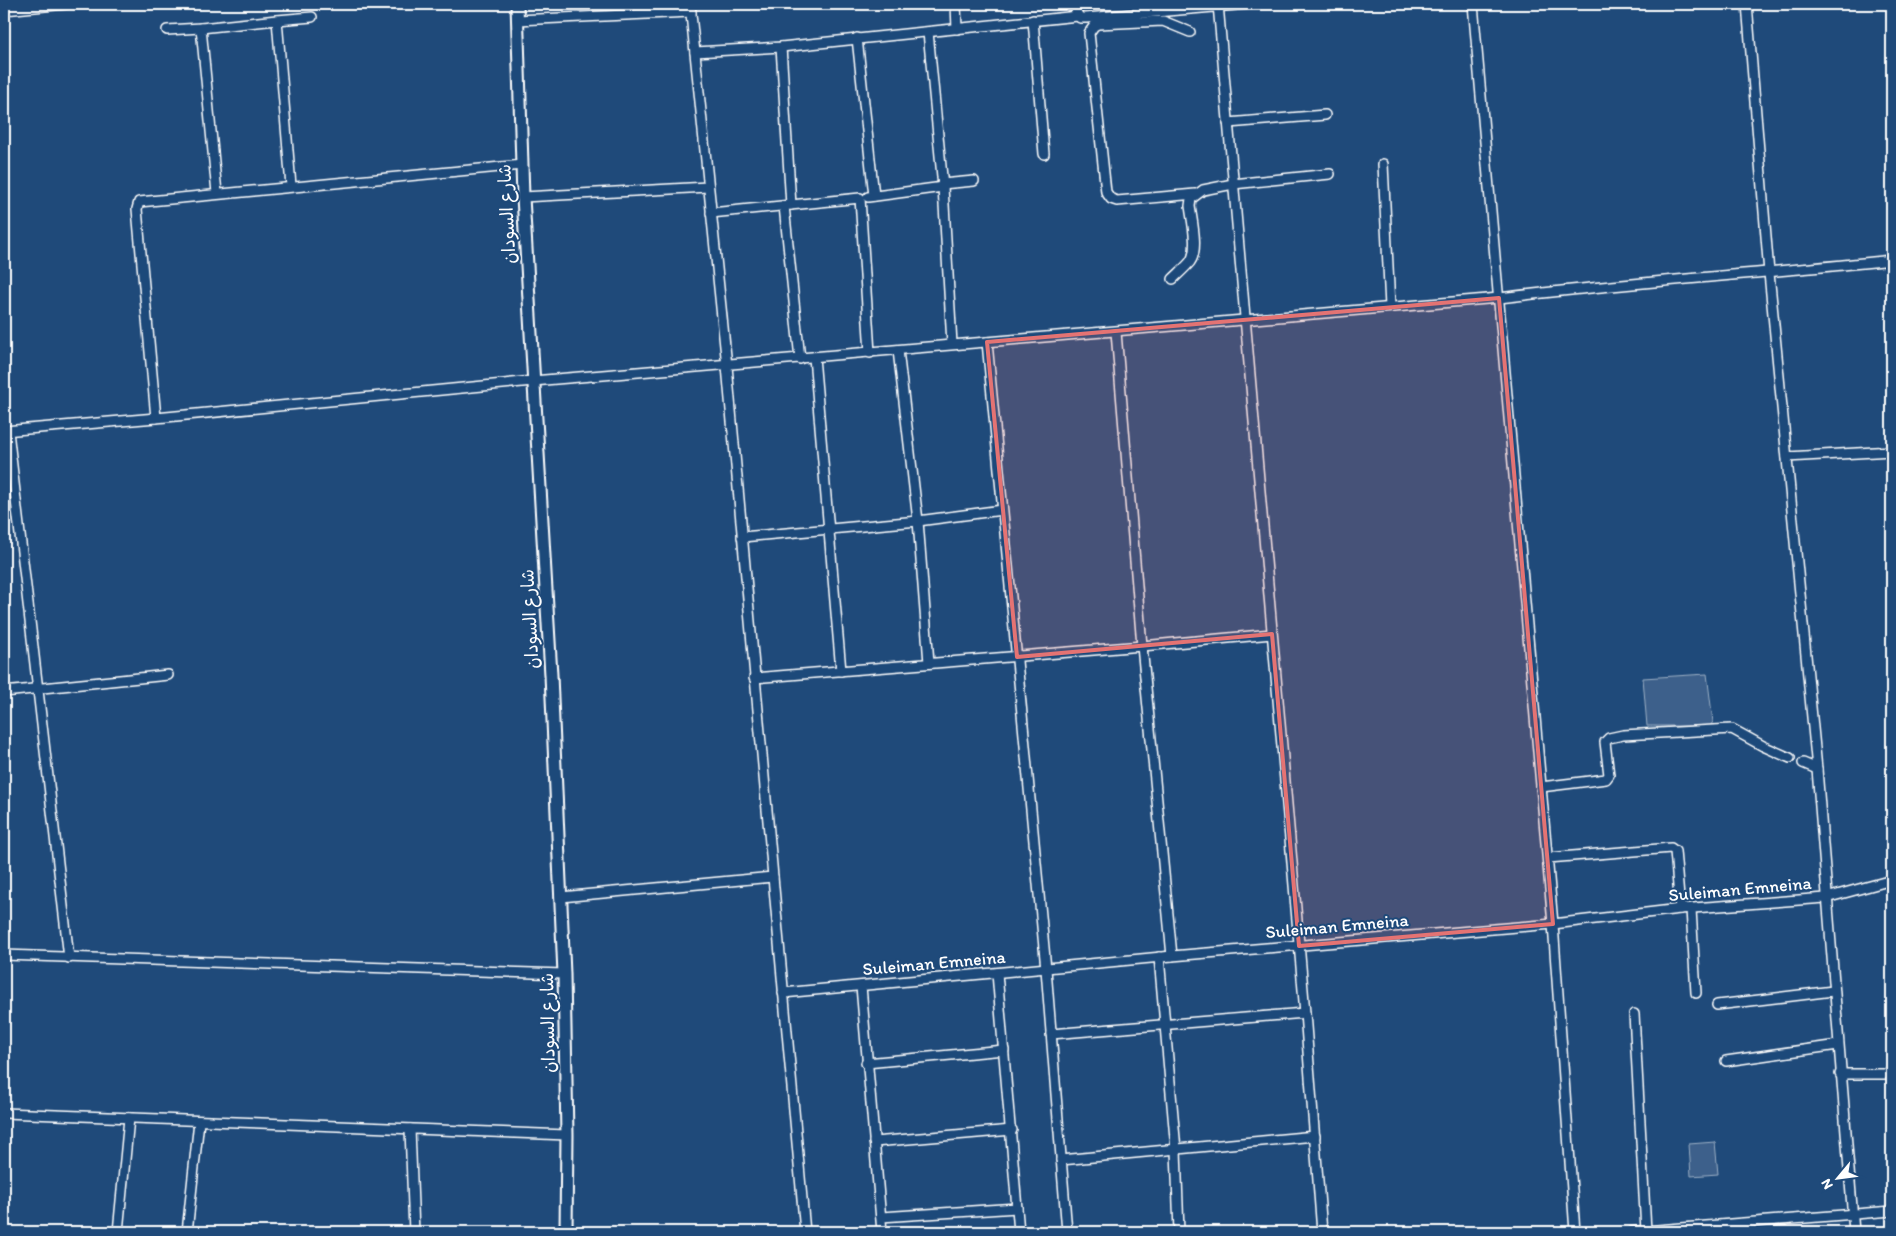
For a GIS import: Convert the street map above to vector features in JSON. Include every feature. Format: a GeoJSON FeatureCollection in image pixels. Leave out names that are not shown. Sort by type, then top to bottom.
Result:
{"type":"FeatureCollection","features":[{"type":"Feature","properties":{"kind":"main road","name":"شارع السودان"},"geometry":{"type":"LineString","coordinates":[[517,4],[523,197],[551,675],[561,897],[567,1135],[566,1232]]}},
{"type":"Feature","properties":{"kind":"street"},"geometry":{"type":"LineString","coordinates":[[4,10],[66,4]]}},
{"type":"Feature","properties":{"kind":"street"},"geometry":{"type":"LineString","coordinates":[[956,4],[957,29]]}},
{"type":"Feature","properties":{"kind":"street"},"geometry":{"type":"LineString","coordinates":[[1075,4],[1078,16]]}},
{"type":"Feature","properties":{"kind":"street"},"geometry":{"type":"LineString","coordinates":[[695,52],[781,47],[1078,16],[1086,18],[1218,5],[1249,4]]}},
{"type":"Feature","properties":{"kind":"street"},"geometry":{"type":"LineString","coordinates":[[1474,4],[1554,924],[1575,1232]]}},
{"type":"Feature","properties":{"kind":"street"},"geometry":{"type":"LineString","coordinates":[[1746,4],[1769,273],[1817,769],[1833,991],[1854,1232]]}},
{"type":"Feature","properties":{"kind":"street"},"geometry":{"type":"LineString","coordinates":[[1218,5],[1305,1013],[1322,1232]]}},
{"type":"Feature","properties":{"kind":"street"},"geometry":{"type":"LineString","coordinates":[[518,20],[690,8],[726,366],[805,1232]]}},
{"type":"Feature","properties":{"kind":"street"},"geometry":{"type":"LineString","coordinates":[[167,30],[312,17]]}},
{"type":"Feature","properties":{"kind":"street"},"geometry":{"type":"LineString","coordinates":[[277,20],[292,186]]}},
{"type":"Feature","properties":{"kind":"street"},"geometry":{"type":"LineString","coordinates":[[1032,20],[1044,154]]}},
{"type":"Feature","properties":{"kind":"street"},"geometry":{"type":"LineString","coordinates":[[1190,32],[1162,21],[1098,24],[1089,33],[1106,192],[1111,198],[1117,201],[1195,194],[1203,190],[1234,184],[1330,174]]}},
{"type":"Feature","properties":{"kind":"street"},"geometry":{"type":"LineString","coordinates":[[201,28],[216,193]]}},
{"type":"Feature","properties":{"kind":"street"},"geometry":{"type":"LineString","coordinates":[[928,32],[942,185],[952,344]]}},
{"type":"Feature","properties":{"kind":"street"},"geometry":{"type":"LineString","coordinates":[[858,38],[874,196]]}},
{"type":"Feature","properties":{"kind":"street"},"geometry":{"type":"LineString","coordinates":[[781,47],[788,205],[800,359]]}},
{"type":"Feature","properties":{"kind":"street"},"geometry":{"type":"LineString","coordinates":[[1228,123],[1325,115]]}},
{"type":"Feature","properties":{"kind":"street"},"geometry":{"type":"LineString","coordinates":[[1383,164],[1390,307]]}},
{"type":"Feature","properties":{"kind":"street"},"geometry":{"type":"LineString","coordinates":[[156,418],[136,209],[141,200],[522,165]]}},
{"type":"Feature","properties":{"kind":"street"},"geometry":{"type":"LineString","coordinates":[[711,213],[860,198],[974,181]]}},
{"type":"Feature","properties":{"kind":"street"},"geometry":{"type":"LineString","coordinates":[[523,197],[708,187]]}},
{"type":"Feature","properties":{"kind":"street"},"geometry":{"type":"LineString","coordinates":[[1173,280],[1194,256],[1195,248],[1190,206],[1191,199],[1195,194]]}},
{"type":"Feature","properties":{"kind":"street"},"geometry":{"type":"LineString","coordinates":[[860,198],[870,352]]}},
{"type":"Feature","properties":{"kind":"street"},"geometry":{"type":"LineString","coordinates":[[69,958],[6,431],[533,381],[726,366],[952,344],[1246,321],[1892,260]]}},
{"type":"Feature","properties":{"kind":"street"},"geometry":{"type":"LineString","coordinates":[[1116,332],[1142,646],[1172,956]]}},
{"type":"Feature","properties":{"kind":"street"},"geometry":{"type":"LineString","coordinates":[[988,342],[1002,510],[1046,969],[1068,1232]]}},
{"type":"Feature","properties":{"kind":"street"},"geometry":{"type":"LineString","coordinates":[[898,350],[918,520],[928,663]]}},
{"type":"Feature","properties":{"kind":"street"},"geometry":{"type":"LineString","coordinates":[[814,357],[841,671]]}},
{"type":"Feature","properties":{"kind":"street"},"geometry":{"type":"LineString","coordinates":[[1787,457],[1892,451]]}},
{"type":"Feature","properties":{"kind":"street"},"geometry":{"type":"LineString","coordinates":[[742,537],[1002,510]]}},
{"type":"Feature","properties":{"kind":"street"},"geometry":{"type":"LineString","coordinates":[[754,678],[1272,634]]}},
{"type":"Feature","properties":{"kind":"street"},"geometry":{"type":"LineString","coordinates":[[4,692],[168,675]]}},
{"type":"Feature","properties":{"kind":"street"},"geometry":{"type":"LineString","coordinates":[[1541,787],[1606,779],[1609,775],[1605,742],[1609,738],[1623,734],[1732,729],[1790,758]]}},
{"type":"Feature","properties":{"kind":"street"},"geometry":{"type":"LineString","coordinates":[[1803,763],[1817,769]]}},
{"type":"Feature","properties":{"kind":"street"},"geometry":{"type":"LineString","coordinates":[[1548,858],[1671,848],[1675,851],[1680,909]]}},
{"type":"Feature","properties":{"kind":"street"},"geometry":{"type":"LineString","coordinates":[[561,897],[773,877]]}},
{"type":"Feature","properties":{"kind":"street","name":"Suleiman Emneina"},"geometry":{"type":"LineString","coordinates":[[783,993],[1159,957],[1554,924],[1680,909],[1826,898],[1892,880]]}},
{"type":"Feature","properties":{"kind":"street"},"geometry":{"type":"LineString","coordinates":[[1690,909],[1696,994]]}},
{"type":"Feature","properties":{"kind":"street"},"geometry":{"type":"LineString","coordinates":[[4,955],[564,974]]}},
{"type":"Feature","properties":{"kind":"street"},"geometry":{"type":"LineString","coordinates":[[1159,957],[1176,1150],[1179,1232]]}},
{"type":"Feature","properties":{"kind":"street"},"geometry":{"type":"LineString","coordinates":[[998,973],[1019,1232]]}},
{"type":"Feature","properties":{"kind":"street"},"geometry":{"type":"LineString","coordinates":[[861,986],[866,1063],[882,1232]]}},
{"type":"Feature","properties":{"kind":"street"},"geometry":{"type":"LineString","coordinates":[[1717,1005],[1833,991]]}},
{"type":"Feature","properties":{"kind":"street"},"geometry":{"type":"LineString","coordinates":[[1051,1034],[1305,1013]]}},
{"type":"Feature","properties":{"kind":"street"},"geometry":{"type":"LineString","coordinates":[[1634,1014],[1646,1231]]}},
{"type":"Feature","properties":{"kind":"street"},"geometry":{"type":"LineString","coordinates":[[1726,1062],[1838,1045]]}},
{"type":"Feature","properties":{"kind":"street"},"geometry":{"type":"LineString","coordinates":[[866,1063],[1004,1050]]}},
{"type":"Feature","properties":{"kind":"street"},"geometry":{"type":"LineString","coordinates":[[1840,1074],[1892,1074]]}},
{"type":"Feature","properties":{"kind":"street"},"geometry":{"type":"LineString","coordinates":[[4,1114],[567,1135]]}},
{"type":"Feature","properties":{"kind":"street"},"geometry":{"type":"LineString","coordinates":[[118,1232],[129,1118]]}},
{"type":"Feature","properties":{"kind":"street"},"geometry":{"type":"LineString","coordinates":[[187,1232],[199,1121]]}},
{"type":"Feature","properties":{"kind":"street"},"geometry":{"type":"LineString","coordinates":[[410,1129],[414,1232]]}},
{"type":"Feature","properties":{"kind":"street"},"geometry":{"type":"LineString","coordinates":[[874,1142],[1012,1130]]}},
{"type":"Feature","properties":{"kind":"street"},"geometry":{"type":"LineString","coordinates":[[1061,1160],[1315,1136]]}},
{"type":"Feature","properties":{"kind":"street"},"geometry":{"type":"LineString","coordinates":[[881,1217],[1017,1208]]}},
{"type":"Feature","properties":{"kind":"street"},"geometry":{"type":"LineString","coordinates":[[1632,1232],[1892,1211]]}},
{"type":"Feature","properties":{"kind":"highlighted area"},"geometry":{"type":"Polygon","coordinates":[[[1499,298],[1553,924],[1299,946],[1272,634],[1017,657],[987,342],[1499,298]]]}},
{"type":"Feature","properties":{"kind":"shaded area"},"geometry":{"type":"Polygon","coordinates":[[[1707,674],[1713,722],[1710,726],[1647,726],[1643,678],[1707,674]]]}},
{"type":"Feature","properties":{"kind":"shaded area"},"geometry":{"type":"Polygon","coordinates":[[[1715,1142],[1718,1174],[1691,1176],[1689,1144],[1715,1142]]]}}]}
